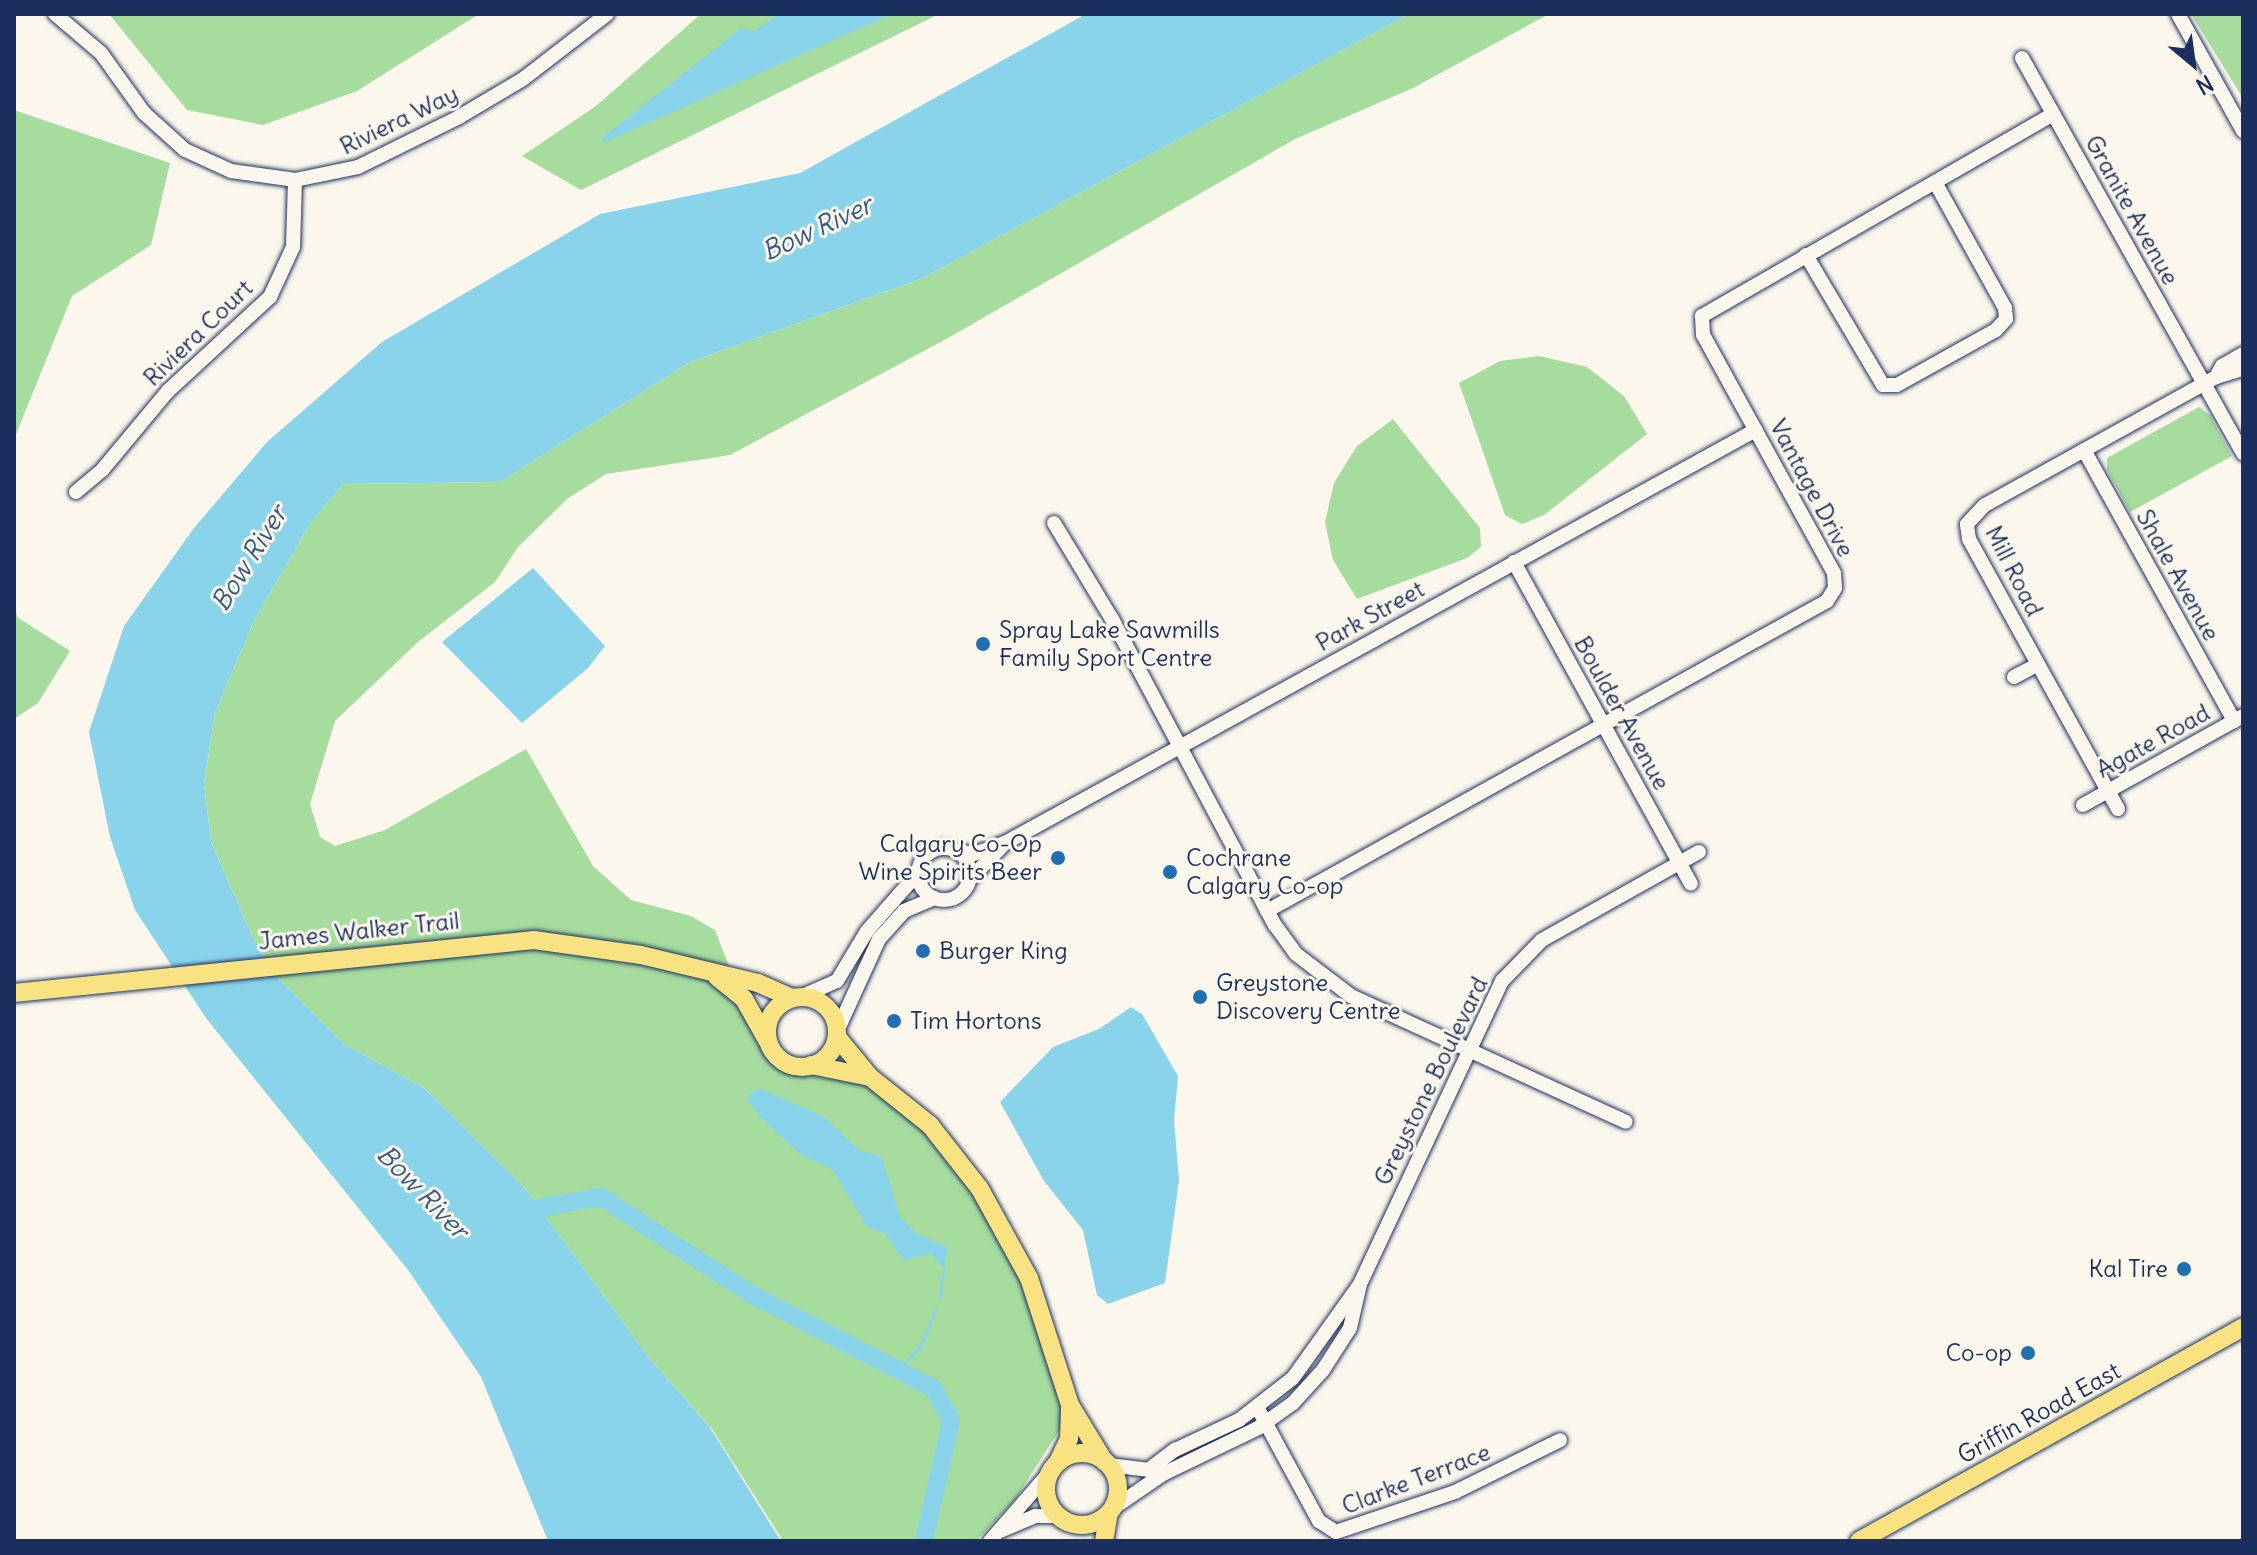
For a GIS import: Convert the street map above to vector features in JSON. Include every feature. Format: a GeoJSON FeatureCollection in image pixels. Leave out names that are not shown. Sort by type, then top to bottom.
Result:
{"type":"FeatureCollection","features":[{"type":"Feature","properties":{"kind":"main road","name":"James Walker Trail"},"geometry":{"type":"LineString","coordinates":[[14,993],[402,949],[534,940],[616,950],[758,983],[798,997]]}},
{"type":"Feature","properties":{"kind":"main road","name":"James Walker Trail"},"geometry":{"type":"LineString","coordinates":[[707,972],[737,991],[769,1045]]}},
{"type":"Feature","properties":{"kind":"main road"},"geometry":{"type":"LineString","coordinates":[[870,1077],[811,1065],[791,1065],[769,1045],[766,1032],[773,1012],[798,997],[824,1004],[837,1033],[870,1077],[930,1125],[997,1216],[1041,1307],[1070,1405],[1118,1486],[1104,1541]]}},
{"type":"Feature","properties":{"kind":"main road"},"geometry":{"type":"LineString","coordinates":[[811,1065],[829,1053],[837,1033]]}},
{"type":"Feature","properties":{"kind":"main road","name":"Griffin Road East"},"geometry":{"type":"LineString","coordinates":[[1859,1541],[2243,1327]]}},
{"type":"Feature","properties":{"kind":"main road"},"geometry":{"type":"LineString","coordinates":[[1070,1405],[1069,1438],[1054,1468],[1046,1496],[1083,1541]]}},
{"type":"Feature","properties":{"kind":"main road"},"geometry":{"type":"LineString","coordinates":[[1054,1468],[1081,1453],[1106,1463]]}},
{"type":"Feature","properties":{"kind":"main road"},"geometry":{"type":"LineString","coordinates":[[1062,1519],[1089,1525],[1110,1511]]}},
{"type":"Feature","properties":{"kind":"street","name":"Riviera Way"},"geometry":{"type":"LineString","coordinates":[[55,14],[101,53],[144,113],[185,150],[249,176],[295,180],[358,167],[505,91],[607,14]]}},
{"type":"Feature","properties":{"kind":"street"},"geometry":{"type":"LineString","coordinates":[[2178,14],[2241,123]]}},
{"type":"Feature","properties":{"kind":"street","name":"Granite Avenue"},"geometry":{"type":"LineString","coordinates":[[2022,58],[2210,380]]}},
{"type":"Feature","properties":{"kind":"street","name":"Vantage Drive"},"geometry":{"type":"LineString","coordinates":[[1267,911],[1819,607],[1833,594],[1834,573],[1701,321],[1711,309],[2053,114]]}},
{"type":"Feature","properties":{"kind":"street","name":"Riviera Court"},"geometry":{"type":"LineString","coordinates":[[76,492],[100,473],[168,391],[270,297],[295,238],[295,180]]}},
{"type":"Feature","properties":{"kind":"street"},"geometry":{"type":"LineString","coordinates":[[1806,255],[1883,385],[1897,385],[1996,330],[2006,319],[2005,308],[1935,182]]}},
{"type":"Feature","properties":{"kind":"street","name":"Mill Road"},"geometry":{"type":"LineString","coordinates":[[2210,380],[2222,366],[2243,354]]}},
{"type":"Feature","properties":{"kind":"street","name":"Mill Road"},"geometry":{"type":"LineString","coordinates":[[2118,809],[1969,539],[1967,524],[1985,505],[2210,380],[2243,369]]}},
{"type":"Feature","properties":{"kind":"street"},"geometry":{"type":"LineString","coordinates":[[2210,380],[2243,454]]}},
{"type":"Feature","properties":{"kind":"street","name":"Park Street"},"geometry":{"type":"LineString","coordinates":[[957,851],[974,854],[1005,843],[1756,430]]}},
{"type":"Feature","properties":{"kind":"street","name":"Shale Avenue"},"geometry":{"type":"LineString","coordinates":[[2084,450],[2238,719]]}},
{"type":"Feature","properties":{"kind":"street"},"geometry":{"type":"LineString","coordinates":[[1054,523],[1112,619],[1177,747],[1267,911],[1296,954],[1330,984],[1626,1122]]}},
{"type":"Feature","properties":{"kind":"street","name":"Boulder Avenue"},"geometry":{"type":"LineString","coordinates":[[1514,562],[1691,884]]}},
{"type":"Feature","properties":{"kind":"street"},"geometry":{"type":"LineString","coordinates":[[2014,677],[2038,664]]}},
{"type":"Feature","properties":{"kind":"street","name":"Agate Road"},"geometry":{"type":"LineString","coordinates":[[2083,805],[2238,719]]}},
{"type":"Feature","properties":{"kind":"street","name":"Park Street"},"geometry":{"type":"LineString","coordinates":[[969,880],[1005,843]]}},
{"type":"Feature","properties":{"kind":"street"},"geometry":{"type":"LineString","coordinates":[[798,997],[837,981],[867,931],[918,873],[932,850],[957,851],[968,865],[969,880],[954,898],[934,898],[904,911],[879,939],[837,1033]]}},
{"type":"Feature","properties":{"kind":"street","name":"Greystone Boulevard"},"geometry":{"type":"LineString","coordinates":[[1106,1463],[1148,1470],[1257,1407],[1308,1361],[1360,1284],[1467,1049],[1502,981],[1531,949],[1699,852]]}},
{"type":"Feature","properties":{"kind":"street"},"geometry":{"type":"LineString","coordinates":[[918,873],[922,888],[934,898]]}},
{"type":"Feature","properties":{"kind":"street","name":"Greystone Boulevard"},"geometry":{"type":"LineString","coordinates":[[1110,1511],[1163,1474],[1266,1423],[1303,1393],[1331,1359],[1356,1316],[1360,1284]]}},
{"type":"Feature","properties":{"kind":"street","name":"Clarke Terrace"},"geometry":{"type":"LineString","coordinates":[[1257,1407],[1319,1521],[1336,1532],[1455,1492],[1560,1440]]}},
{"type":"Feature","properties":{"kind":"street"},"geometry":{"type":"LineString","coordinates":[[993,1537],[1054,1468]]}},
{"type":"Feature","properties":{"kind":"street"},"geometry":{"type":"LineString","coordinates":[[993,1537],[1036,1516],[1062,1519]]}},
{"type":"Feature","properties":{"kind":"green space"},"geometry":{"type":"Polygon","coordinates":[[[109,14],[479,14],[357,91],[263,125],[187,110],[109,14]]]}},
{"type":"Feature","properties":{"kind":"green space"},"geometry":{"type":"Polygon","coordinates":[[[701,14],[939,14],[581,190],[522,156],[596,106],[701,14]]]}},
{"type":"Feature","properties":{"kind":"green space"},"geometry":{"type":"Polygon","coordinates":[[[1409,14],[1549,14],[1413,88],[1295,139],[948,338],[730,455],[606,474],[567,499],[518,547],[495,582],[418,642],[335,721],[310,804],[320,837],[335,846],[385,830],[526,749],[593,866],[631,900],[691,916],[715,930],[761,1049],[798,1074],[870,1077],[893,1090],[997,1216],[1069,1415],[1016,1498],[976,1541],[783,1541],[712,1429],[650,1359],[524,1187],[424,1088],[344,1044],[274,974],[253,938],[211,842],[204,784],[215,713],[254,621],[310,524],[343,484],[500,482],[690,362],[923,278],[1409,14]]]}},
{"type":"Feature","properties":{"kind":"green space"},"geometry":{"type":"Polygon","coordinates":[[[2191,14],[2243,14],[2243,95],[2241,95],[2191,14]]]}},
{"type":"Feature","properties":{"kind":"green space"},"geometry":{"type":"Polygon","coordinates":[[[14,110],[170,163],[151,245],[72,296],[14,439],[14,110]]]}},
{"type":"Feature","properties":{"kind":"green space"},"geometry":{"type":"Polygon","coordinates":[[[1539,356],[1587,367],[1624,396],[1647,434],[1544,515],[1522,524],[1505,515],[1459,383],[1500,361],[1539,356]]]}},
{"type":"Feature","properties":{"kind":"green space"},"geometry":{"type":"Polygon","coordinates":[[[2199,407],[2210,415],[2232,456],[2130,512],[2107,470],[2107,458],[2199,407]]]}},
{"type":"Feature","properties":{"kind":"green space"},"geometry":{"type":"Polygon","coordinates":[[[1393,419],[1480,528],[1481,547],[1467,558],[1357,599],[1333,560],[1325,522],[1334,483],[1357,446],[1393,419]]]}},
{"type":"Feature","properties":{"kind":"green space"},"geometry":{"type":"Polygon","coordinates":[[[14,598],[17,617],[70,651],[38,703],[14,719],[14,598]]]}},
{"type":"Feature","properties":{"kind":"water"},"geometry":{"type":"Polygon","coordinates":[[[779,14],[892,14],[603,143],[602,138],[740,29],[755,31],[779,14]]]}},
{"type":"Feature","properties":{"kind":"water","name":"Bow River"},"geometry":{"type":"Polygon","coordinates":[[[1086,14],[1409,14],[923,278],[690,362],[500,482],[343,484],[310,524],[254,621],[215,713],[204,784],[211,842],[253,938],[274,974],[344,1044],[424,1088],[524,1187],[650,1359],[709,1426],[781,1541],[548,1541],[481,1377],[408,1270],[206,1018],[135,910],[110,837],[89,732],[124,626],[194,528],[267,442],[382,342],[600,214],[800,173],[1086,14]]]}},
{"type":"Feature","properties":{"kind":"water"},"geometry":{"type":"Polygon","coordinates":[[[533,568],[605,646],[588,668],[522,723],[442,642],[533,568]]]}},
{"type":"Feature","properties":{"kind":"water"},"geometry":{"type":"Polygon","coordinates":[[[1131,1007],[1142,1014],[1178,1076],[1174,1120],[1179,1180],[1165,1283],[1108,1304],[1097,1295],[1083,1230],[1044,1181],[1000,1102],[1053,1047],[1099,1029],[1131,1007]]]}},
{"type":"Feature","properties":{"kind":"water"},"geometry":{"type":"Polygon","coordinates":[[[761,1089],[823,1116],[859,1150],[882,1157],[900,1217],[916,1233],[948,1247],[944,1269],[932,1254],[903,1260],[886,1234],[867,1227],[833,1170],[800,1154],[759,1116],[748,1100],[749,1094],[761,1089]]]}},
{"type":"Feature","properties":{"kind":"waterway"},"geometry":{"type":"LineString","coordinates":[[539,1208],[601,1197],[751,1294],[934,1389],[951,1421],[924,1541]]}},
{"type":"Feature","properties":{"kind":"waterway"},"geometry":{"type":"LineString","coordinates":[[939,1298],[944,1269]]}},
{"type":"Feature","properties":{"kind":"waterway"},"geometry":{"type":"LineString","coordinates":[[898,1370],[921,1345],[935,1310]]}},
{"type":"Feature","properties":{"kind":"place","name":"Spray Lake Sawmills Family Sport Centre"},"geometry":{"type":"Point","coordinates":[983,644]}},
{"type":"Feature","properties":{"kind":"place","name":"Calgary Co-Op Wine Spirits Beer"},"geometry":{"type":"Point","coordinates":[1058,858]}},
{"type":"Feature","properties":{"kind":"place","name":"Cochrane Calgary Co-op"},"geometry":{"type":"Point","coordinates":[1170,872]}},
{"type":"Feature","properties":{"kind":"place","name":"Burger King"},"geometry":{"type":"Point","coordinates":[923,951]}},
{"type":"Feature","properties":{"kind":"place","name":"Greystone Discovery Centre"},"geometry":{"type":"Point","coordinates":[1200,997]}},
{"type":"Feature","properties":{"kind":"place","name":"Tim Hortons"},"geometry":{"type":"Point","coordinates":[894,1021]}},
{"type":"Feature","properties":{"kind":"place","name":"Kal Tire"},"geometry":{"type":"Point","coordinates":[2184,1269]}},
{"type":"Feature","properties":{"kind":"place","name":"Co-op"},"geometry":{"type":"Point","coordinates":[2028,1353]}}]}
